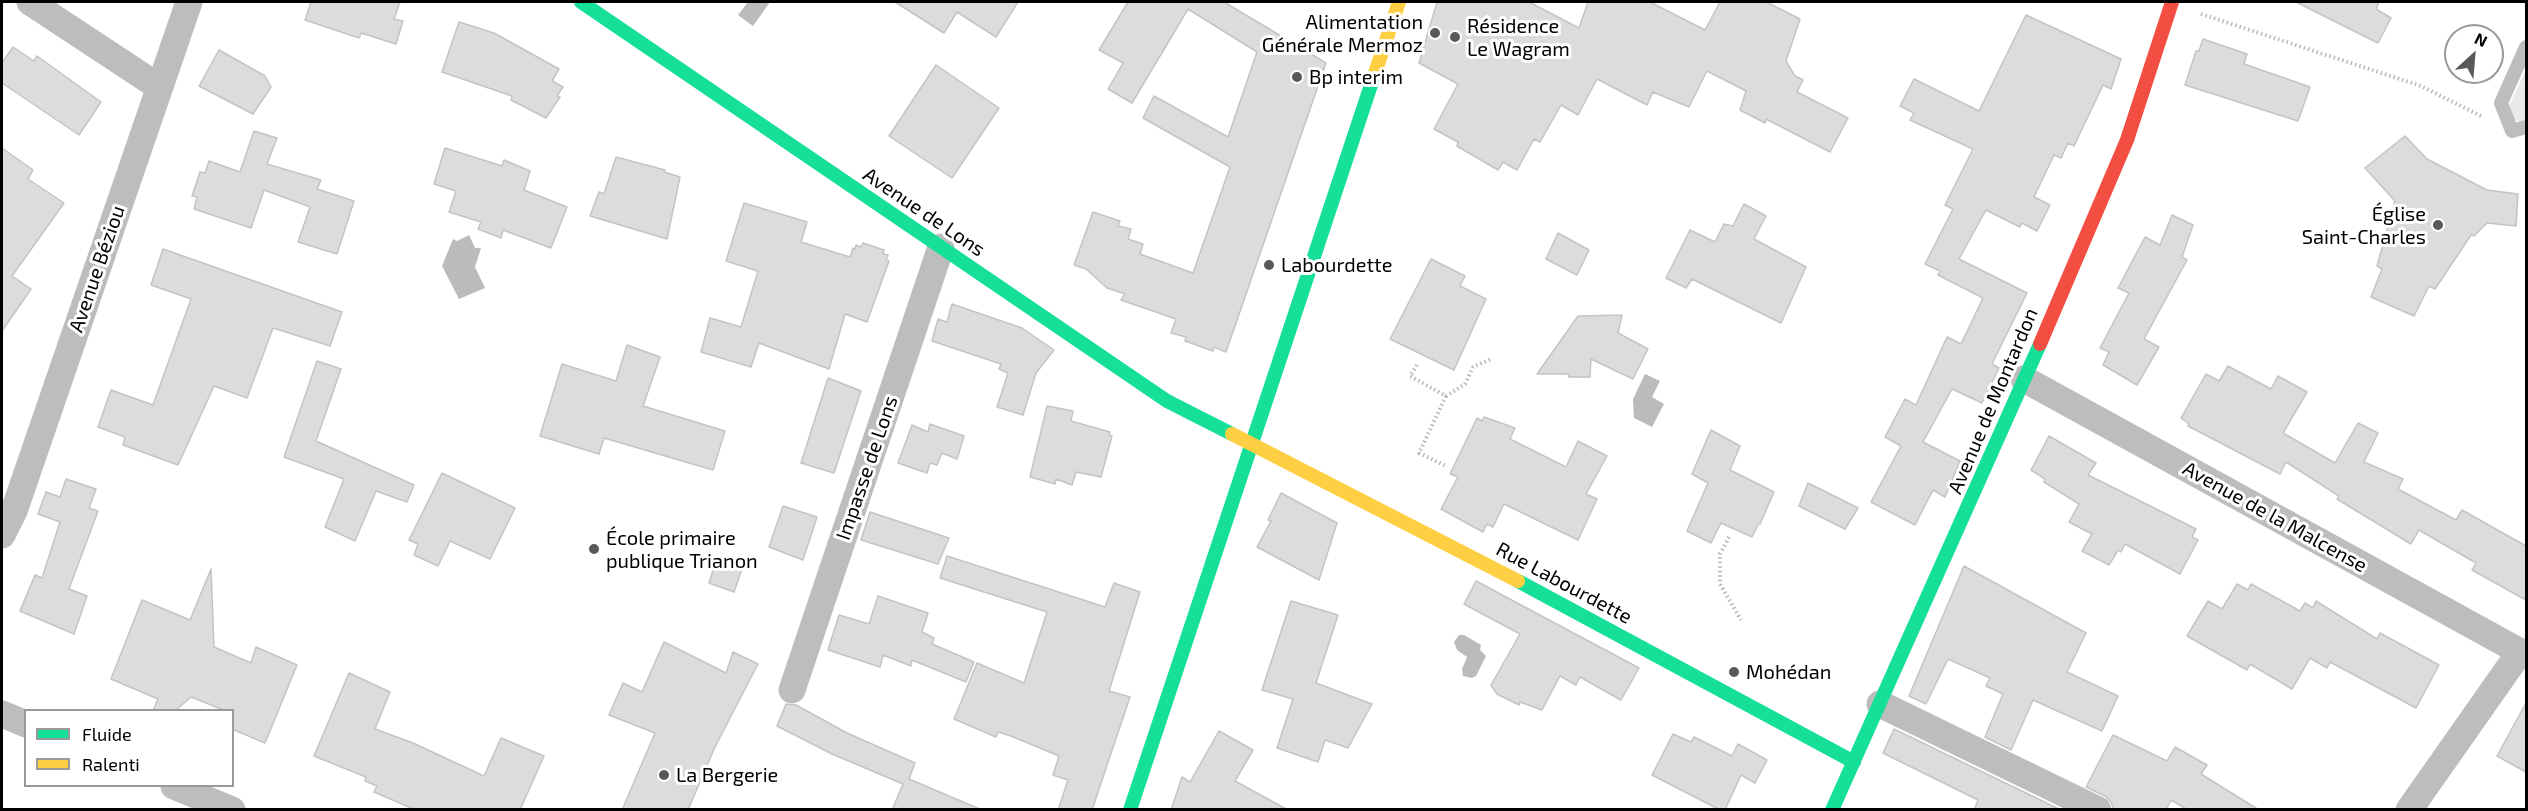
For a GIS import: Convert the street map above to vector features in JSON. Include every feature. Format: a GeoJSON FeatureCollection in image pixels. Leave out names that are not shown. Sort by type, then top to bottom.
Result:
{"type":"FeatureCollection","features":[{"type":"Feature","properties":{"kind":"street"},"geometry":{"type":"LineString","coordinates":[[30,2],[159,87]]}},
{"type":"Feature","properties":{"kind":"street","name":"Avenue Béziou"},"geometry":{"type":"LineString","coordinates":[[2,535],[8,507],[189,2]]}},
{"type":"Feature","properties":{"kind":"street","name":"Avenue de Lons"},"geometry":{"type":"LineString","coordinates":[[581,2],[1167,401],[1251,445]]}},
{"type":"Feature","properties":{"kind":"street"},"geometry":{"type":"LineString","coordinates":[[1130,810],[1399,2]]}},
{"type":"Feature","properties":{"kind":"street","name":"Avenue de Montardon"},"geometry":{"type":"LineString","coordinates":[[1832,810],[2024,379],[2127,140],[2172,3]]}},
{"type":"Feature","properties":{"kind":"street","name":"Impasse de Lons"},"geometry":{"type":"LineString","coordinates":[[792,690],[941,247]]}},
{"type":"Feature","properties":{"kind":"street","name":"Avenue de la Malcense"},"geometry":{"type":"LineString","coordinates":[[2024,379],[2523,654]]}},
{"type":"Feature","properties":{"kind":"street","name":"Rue Labourdette"},"geometry":{"type":"LineString","coordinates":[[1251,445],[1283,458],[1574,610],[1854,762]]}},
{"type":"Feature","properties":{"kind":"street"},"geometry":{"type":"LineString","coordinates":[[2409,810],[2523,654]]}},
{"type":"Feature","properties":{"kind":"street"},"geometry":{"type":"LineString","coordinates":[[1880,704],[2098,810]]}},
{"type":"Feature","properties":{"kind":"street"},"geometry":{"type":"LineString","coordinates":[[2,714],[24,723]]}},
{"type":"Feature","properties":{"kind":"street"},"geometry":{"type":"LineString","coordinates":[[176,787],[232,810]]}},
{"type":"Feature","properties":{"kind":"lane"},"geometry":{"type":"LineString","coordinates":[[2526,47],[2501,103],[2512,131],[2526,127]]}},
{"type":"Feature","properties":{"kind":"path"},"geometry":{"type":"LineString","coordinates":[[2172,3],[2421,86],[2512,131]]}},
{"type":"Feature","properties":{"kind":"path"},"geometry":{"type":"LineString","coordinates":[[1446,466],[1419,453],[1446,396],[1465,384],[1473,367],[1491,359]]}},
{"type":"Feature","properties":{"kind":"path"},"geometry":{"type":"LineString","coordinates":[[1416,365],[1410,376],[1446,396]]}},
{"type":"Feature","properties":{"kind":"path"},"geometry":{"type":"LineString","coordinates":[[1729,537],[1720,554],[1720,584],[1741,620]]}},
{"type":"Feature","properties":{"kind":"shaded area"},"geometry":{"type":"Polygon","coordinates":[[[748,2],[770,2],[753,26],[738,15],[748,2]]]}},
{"type":"Feature","properties":{"kind":"shaded area"},"geometry":{"type":"Polygon","coordinates":[[[2526,69],[2526,123],[2523,123],[2514,119],[2509,107],[2526,69]]]}},
{"type":"Feature","properties":{"kind":"shaded area"},"geometry":{"type":"Polygon","coordinates":[[[469,235],[475,248],[481,248],[475,267],[485,288],[459,299],[442,266],[453,239],[457,241],[469,235]]]}},
{"type":"Feature","properties":{"kind":"shaded area"},"geometry":{"type":"Polygon","coordinates":[[[1645,374],[1660,381],[1652,397],[1664,404],[1652,427],[1634,418],[1633,399],[1645,374]]]}},
{"type":"Feature","properties":{"kind":"shaded area"},"geometry":{"type":"Polygon","coordinates":[[[1459,635],[1464,635],[1481,645],[1480,650],[1486,656],[1476,676],[1472,678],[1463,676],[1462,669],[1467,657],[1457,650],[1454,642],[1459,635]]]}},
{"type":"Feature","properties":{"kind":"building"},"geometry":{"type":"Polygon","coordinates":[[[311,2],[400,2],[394,19],[403,21],[396,44],[361,33],[359,38],[305,20],[311,2]]]}},
{"type":"Feature","properties":{"kind":"building"},"geometry":{"type":"Polygon","coordinates":[[[895,2],[1018,2],[996,37],[957,12],[944,33],[895,2]]]}},
{"type":"Feature","properties":{"kind":"building"},"geometry":{"type":"Polygon","coordinates":[[[1128,2],[1224,2],[1326,63],[1226,352],[1214,347],[1213,351],[1185,341],[1186,337],[1171,333],[1176,319],[1121,300],[1125,294],[1107,288],[1086,269],[1074,265],[1093,212],[1120,221],[1118,226],[1131,229],[1128,239],[1143,244],[1140,254],[1193,273],[1230,167],[1143,118],[1154,96],[1228,137],[1257,52],[1188,9],[1132,103],[1108,89],[1123,63],[1099,50],[1128,2]]]}},
{"type":"Feature","properties":{"kind":"building"},"geometry":{"type":"Polygon","coordinates":[[[1437,2],[1529,2],[1579,28],[1588,2],[1650,2],[1705,30],[1720,2],[1766,2],[1800,19],[1786,61],[1795,76],[1803,80],[1797,92],[1848,118],[1830,152],[1766,119],[1765,123],[1740,110],[1746,91],[1707,71],[1689,107],[1653,92],[1647,105],[1597,79],[1578,115],[1561,105],[1540,142],[1534,139],[1517,170],[1503,162],[1498,170],[1457,146],[1458,142],[1434,129],[1458,84],[1419,63],[1437,2]]]}},
{"type":"Feature","properties":{"kind":"building"},"geometry":{"type":"Polygon","coordinates":[[[2296,2],[2379,2],[2376,9],[2391,18],[2378,43],[2296,2]]]}},
{"type":"Feature","properties":{"kind":"building"},"geometry":{"type":"Polygon","coordinates":[[[2026,15],[2121,59],[2111,89],[2103,85],[2074,146],[2068,143],[2061,158],[2054,155],[2034,197],[2050,205],[2037,231],[2022,223],[2020,227],[1986,210],[1959,259],[2027,293],[1992,364],[1999,368],[1982,403],[1952,389],[1923,442],[1960,461],[1945,497],[1933,490],[1915,525],[1871,502],[1901,446],[1885,437],[1905,399],[1916,405],[1947,337],[1961,344],[1983,298],[1938,275],[1940,271],[1925,264],[1953,209],[1945,205],[1973,149],[1910,120],[1914,113],[1900,106],[1914,79],[1979,111],[2026,15]]]}},
{"type":"Feature","properties":{"kind":"building"},"geometry":{"type":"Polygon","coordinates":[[[459,22],[494,33],[559,69],[552,81],[563,87],[557,96],[560,97],[546,118],[511,100],[512,96],[442,72],[459,22]]]}},
{"type":"Feature","properties":{"kind":"building"},"geometry":{"type":"Polygon","coordinates":[[[2203,39],[2247,54],[2244,64],[2310,87],[2298,121],[2185,85],[2196,51],[2199,51],[2203,39]]]}},
{"type":"Feature","properties":{"kind":"building"},"geometry":{"type":"Polygon","coordinates":[[[13,47],[34,61],[37,56],[101,102],[79,135],[2,83],[2,63],[13,47]]]}},
{"type":"Feature","properties":{"kind":"building"},"geometry":{"type":"Polygon","coordinates":[[[219,50],[265,76],[271,87],[253,114],[199,86],[219,50]]]}},
{"type":"Feature","properties":{"kind":"building"},"geometry":{"type":"Polygon","coordinates":[[[936,65],[999,108],[952,178],[889,136],[936,65]]]}},
{"type":"Feature","properties":{"kind":"building"},"geometry":{"type":"Polygon","coordinates":[[[254,131],[277,138],[267,164],[321,180],[317,189],[354,201],[337,254],[298,242],[310,207],[264,190],[251,228],[194,209],[197,197],[192,196],[200,172],[205,173],[209,161],[240,172],[254,131]]]}},
{"type":"Feature","properties":{"kind":"building","name":"Église Saint-Charles"},"geometry":{"type":"Polygon","coordinates":[[[2405,136],[2427,159],[2487,190],[2518,194],[2516,226],[2487,223],[2474,236],[2471,235],[2435,289],[2429,286],[2414,316],[2371,297],[2382,269],[2377,266],[2395,201],[2365,168],[2405,136]]]}},
{"type":"Feature","properties":{"kind":"building"},"geometry":{"type":"Polygon","coordinates":[[[2,148],[33,170],[28,179],[64,203],[12,276],[31,289],[2,331],[2,148]]]}},
{"type":"Feature","properties":{"kind":"building"},"geometry":{"type":"Polygon","coordinates":[[[445,148],[502,166],[504,160],[530,171],[524,190],[567,207],[551,248],[503,230],[501,238],[478,229],[481,222],[449,212],[456,191],[434,184],[445,148]]]}},
{"type":"Feature","properties":{"kind":"building"},"geometry":{"type":"Polygon","coordinates":[[[616,157],[665,170],[664,172],[680,177],[667,239],[590,216],[599,192],[604,194],[616,157]]]}},
{"type":"Feature","properties":{"kind":"building"},"geometry":{"type":"Polygon","coordinates":[[[744,203],[807,222],[801,242],[850,257],[853,248],[855,249],[856,245],[861,247],[863,243],[884,250],[883,254],[888,255],[886,260],[889,261],[867,322],[845,314],[829,369],[759,343],[751,367],[701,352],[710,318],[741,327],[758,271],[726,261],[744,203]]]}},
{"type":"Feature","properties":{"kind":"building"},"geometry":{"type":"Polygon","coordinates":[[[1744,204],[1766,216],[1754,239],[1806,267],[1781,323],[1692,279],[1686,288],[1666,278],[1690,230],[1715,242],[1724,224],[1733,226],[1744,204]]]}},
{"type":"Feature","properties":{"kind":"building"},"geometry":{"type":"Polygon","coordinates":[[[2172,215],[2193,225],[2182,257],[2187,260],[2144,339],[2159,347],[2137,385],[2103,365],[2109,352],[2100,348],[2129,293],[2118,288],[2145,237],[2160,245],[2172,215]]]}},
{"type":"Feature","properties":{"kind":"building"},"geometry":{"type":"Polygon","coordinates":[[[1558,233],[1589,250],[1577,275],[1546,259],[1558,233]]]}},
{"type":"Feature","properties":{"kind":"building"},"geometry":{"type":"Polygon","coordinates":[[[163,249],[342,312],[330,346],[273,328],[247,398],[214,386],[178,465],[123,445],[125,437],[98,427],[111,390],[153,405],[191,299],[151,285],[163,249]]]}},
{"type":"Feature","properties":{"kind":"building"},"geometry":{"type":"Polygon","coordinates":[[[1431,259],[1465,276],[1460,286],[1486,299],[1454,370],[1390,339],[1431,259]]]}},
{"type":"Feature","properties":{"kind":"building"},"geometry":{"type":"Polygon","coordinates":[[[952,304],[1022,328],[1054,350],[1036,373],[1023,415],[997,407],[1008,373],[999,369],[1001,364],[932,341],[938,319],[947,322],[952,304]]]}},
{"type":"Feature","properties":{"kind":"building"},"geometry":{"type":"Polygon","coordinates":[[[1622,315],[1618,333],[1648,349],[1633,379],[1591,359],[1590,377],[1537,374],[1578,316],[1622,315]]]}},
{"type":"Feature","properties":{"kind":"building"},"geometry":{"type":"Polygon","coordinates":[[[627,345],[660,357],[643,406],[725,431],[713,470],[604,438],[599,454],[540,436],[562,364],[616,381],[627,345]]]}},
{"type":"Feature","properties":{"kind":"building"},"geometry":{"type":"Polygon","coordinates":[[[317,361],[341,369],[316,441],[414,485],[407,502],[376,491],[355,541],[325,527],[344,479],[284,457],[317,361]]]}},
{"type":"Feature","properties":{"kind":"building"},"geometry":{"type":"Polygon","coordinates":[[[2228,366],[2271,389],[2278,376],[2307,392],[2283,433],[2335,463],[2358,423],[2378,433],[2364,462],[2403,479],[2398,489],[2456,520],[2462,510],[2526,546],[2526,600],[2472,570],[2476,563],[2419,530],[2411,544],[2337,499],[2339,496],[2286,462],[2280,474],[2188,426],[2189,424],[2181,418],[2206,374],[2219,381],[2228,366]]]}},
{"type":"Feature","properties":{"kind":"building"},"geometry":{"type":"Polygon","coordinates":[[[828,378],[861,391],[834,473],[801,463],[828,378]]]}},
{"type":"Feature","properties":{"kind":"building"},"geometry":{"type":"Polygon","coordinates":[[[1047,406],[1073,411],[1071,421],[1110,432],[1109,435],[1112,436],[1101,477],[1076,472],[1072,485],[1056,479],[1055,484],[1030,477],[1047,406]]]}},
{"type":"Feature","properties":{"kind":"building"},"geometry":{"type":"Polygon","coordinates":[[[1484,417],[1515,428],[1510,439],[1566,467],[1578,441],[1607,456],[1586,494],[1597,499],[1578,540],[1504,504],[1493,527],[1487,524],[1483,532],[1441,509],[1458,477],[1450,474],[1477,418],[1482,421],[1484,417]]]}},
{"type":"Feature","properties":{"kind":"building"},"geometry":{"type":"Polygon","coordinates":[[[930,424],[964,436],[957,459],[942,453],[937,465],[930,463],[927,473],[898,463],[912,425],[928,432],[930,424]]]}},
{"type":"Feature","properties":{"kind":"building"},"geometry":{"type":"Polygon","coordinates":[[[1711,430],[1740,446],[1730,470],[1774,492],[1752,537],[1721,523],[1711,543],[1687,531],[1708,483],[1692,474],[1711,430]]]}},
{"type":"Feature","properties":{"kind":"building"},"geometry":{"type":"Polygon","coordinates":[[[2049,436],[2096,463],[2088,475],[2196,529],[2192,537],[2198,540],[2180,574],[2125,544],[2121,552],[2118,550],[2109,565],[2082,551],[2092,534],[2069,522],[2079,504],[2044,482],[2045,479],[2031,470],[2049,436]]]}},
{"type":"Feature","properties":{"kind":"building"},"geometry":{"type":"Polygon","coordinates":[[[442,473],[515,508],[490,559],[450,541],[438,566],[414,555],[418,544],[409,540],[442,473]]]}},
{"type":"Feature","properties":{"kind":"building"},"geometry":{"type":"Polygon","coordinates":[[[66,479],[96,489],[89,508],[98,511],[69,589],[87,596],[74,634],[20,611],[35,575],[42,578],[60,522],[38,514],[46,492],[60,497],[66,479]]]}},
{"type":"Feature","properties":{"kind":"building"},"geometry":{"type":"Polygon","coordinates":[[[1808,483],[1858,508],[1845,529],[1799,506],[1808,483]]]}},
{"type":"Feature","properties":{"kind":"building"},"geometry":{"type":"Polygon","coordinates":[[[1281,493],[1337,523],[1319,580],[1257,547],[1271,521],[1268,520],[1281,493]]]}},
{"type":"Feature","properties":{"kind":"building"},"geometry":{"type":"Polygon","coordinates":[[[783,506],[817,517],[803,560],[769,547],[783,506]]]}},
{"type":"Feature","properties":{"kind":"building"},"geometry":{"type":"Polygon","coordinates":[[[870,512],[949,538],[938,564],[861,540],[870,512]]]}},
{"type":"Feature","properties":{"kind":"building"},"geometry":{"type":"Polygon","coordinates":[[[947,556],[1105,607],[1114,583],[1140,592],[1109,691],[1130,697],[1092,810],[1058,810],[1068,780],[1053,775],[1059,756],[998,732],[996,737],[954,719],[977,663],[1024,683],[1047,612],[940,578],[947,556]]]}},
{"type":"Feature","properties":{"kind":"building"},"geometry":{"type":"Polygon","coordinates":[[[717,557],[743,566],[734,592],[709,583],[717,557]]]}},
{"type":"Feature","properties":{"kind":"building"},"geometry":{"type":"Polygon","coordinates":[[[1964,566],[2086,633],[2067,672],[2118,696],[2102,731],[2033,700],[2011,750],[1985,737],[2003,694],[1986,686],[1990,678],[1948,659],[1926,704],[1909,696],[1964,566]]]}},
{"type":"Feature","properties":{"kind":"building"},"geometry":{"type":"Polygon","coordinates":[[[211,569],[214,647],[251,663],[256,647],[297,665],[265,743],[234,730],[234,709],[221,709],[191,697],[177,709],[154,709],[158,699],[111,679],[142,600],[190,620],[211,569]]]}},
{"type":"Feature","properties":{"kind":"building"},"geometry":{"type":"Polygon","coordinates":[[[1476,581],[1639,668],[1621,700],[1580,677],[1576,685],[1560,676],[1542,710],[1520,702],[1519,705],[1497,694],[1491,685],[1520,634],[1464,604],[1476,581]]]}},
{"type":"Feature","properties":{"kind":"building"},"geometry":{"type":"Polygon","coordinates":[[[2237,584],[2248,590],[2251,584],[2300,611],[2305,603],[2313,608],[2316,601],[2377,639],[2380,633],[2439,665],[2416,708],[2330,662],[2327,668],[2310,658],[2292,689],[2250,664],[2247,670],[2187,636],[2208,601],[2222,609],[2237,584]]]}},
{"type":"Feature","properties":{"kind":"building"},"geometry":{"type":"Polygon","coordinates":[[[878,596],[928,613],[922,632],[934,638],[932,644],[974,662],[966,682],[912,660],[911,666],[883,655],[880,667],[828,650],[839,615],[869,624],[878,596]]]}},
{"type":"Feature","properties":{"kind":"building"},"geometry":{"type":"Polygon","coordinates":[[[1291,601],[1338,615],[1316,683],[1372,704],[1348,748],[1325,740],[1318,762],[1277,748],[1293,699],[1262,690],[1291,601]]]}},
{"type":"Feature","properties":{"kind":"building"},"geometry":{"type":"Polygon","coordinates":[[[664,642],[726,673],[733,652],[758,664],[715,747],[688,810],[622,810],[655,733],[609,715],[623,683],[642,692],[664,642]]]}},
{"type":"Feature","properties":{"kind":"building"},"geometry":{"type":"Polygon","coordinates":[[[349,673],[390,692],[375,729],[413,743],[484,776],[501,738],[544,756],[520,810],[416,810],[374,792],[377,786],[365,781],[366,777],[314,756],[349,673]]]}},
{"type":"Feature","properties":{"kind":"building"},"geometry":{"type":"Polygon","coordinates":[[[2526,703],[2526,772],[2497,756],[2526,703]]]}},
{"type":"Feature","properties":{"kind":"building"},"geometry":{"type":"Polygon","coordinates":[[[786,704],[796,705],[847,733],[915,763],[909,779],[982,810],[892,810],[903,784],[832,754],[777,726],[786,704]]]}},
{"type":"Feature","properties":{"kind":"building"},"geometry":{"type":"Polygon","coordinates":[[[1894,729],[2061,810],[1974,810],[1978,800],[1883,753],[1894,729]]]}},
{"type":"Feature","properties":{"kind":"building"},"geometry":{"type":"Polygon","coordinates":[[[1219,731],[1253,750],[1235,781],[1288,810],[1171,810],[1182,777],[1190,782],[1219,731]]]}},
{"type":"Feature","properties":{"kind":"building"},"geometry":{"type":"Polygon","coordinates":[[[1673,734],[1691,742],[1694,737],[1732,756],[1738,744],[1767,760],[1755,783],[1741,775],[1725,810],[1720,810],[1652,775],[1673,734]]]}},
{"type":"Feature","properties":{"kind":"building"},"geometry":{"type":"Polygon","coordinates":[[[2113,735],[2167,761],[2175,747],[2207,765],[2201,774],[2259,810],[2188,810],[2171,800],[2166,810],[2114,810],[2111,802],[2105,796],[2086,787],[2113,735]]]}},
{"type":"Feature","properties":{"kind":"traffic: fast"},"geometry":{"type":"LineString","coordinates":[[581,2],[1167,401],[1232,434]]}},
{"type":"Feature","properties":{"kind":"traffic: fast"},"geometry":{"type":"LineString","coordinates":[[1130,810],[1375,73]]}},
{"type":"Feature","properties":{"kind":"traffic: fast"},"geometry":{"type":"LineString","coordinates":[[1832,810],[2040,344]]}},
{"type":"Feature","properties":{"kind":"traffic: fast"},"geometry":{"type":"LineString","coordinates":[[1518,581],[1854,762]]}},
{"type":"Feature","properties":{"kind":"traffic: slow"},"geometry":{"type":"LineString","coordinates":[[1375,73],[1399,2]]}},
{"type":"Feature","properties":{"kind":"traffic: slow"},"geometry":{"type":"LineString","coordinates":[[1232,434],[1518,581]]}},
{"type":"Feature","properties":{"kind":"traffic: jam"},"geometry":{"type":"LineString","coordinates":[[2040,344],[2127,140],[2172,2]]}},
{"type":"Feature","properties":{"kind":"place","name":"Alimentation Générale Mermoz"},"geometry":{"type":"Point","coordinates":[1435,33]}},
{"type":"Feature","properties":{"kind":"place","name":"Résidence Le Wagram"},"geometry":{"type":"Point","coordinates":[1455,37]}},
{"type":"Feature","properties":{"kind":"place","name":"Bp interim"},"geometry":{"type":"Point","coordinates":[1297,77]}},
{"type":"Feature","properties":{"kind":"place","name":"Église Saint-Charles"},"geometry":{"type":"Point","coordinates":[2438,225]}},
{"type":"Feature","properties":{"kind":"place","name":"Labourdette"},"geometry":{"type":"Point","coordinates":[1269,265]}},
{"type":"Feature","properties":{"kind":"place","name":"École primaire publique Trianon"},"geometry":{"type":"Point","coordinates":[594,549]}},
{"type":"Feature","properties":{"kind":"place","name":"Mohédan"},"geometry":{"type":"Point","coordinates":[1734,672]}},
{"type":"Feature","properties":{"kind":"place","name":"La Bergerie"},"geometry":{"type":"Point","coordinates":[664,775]}}]}
